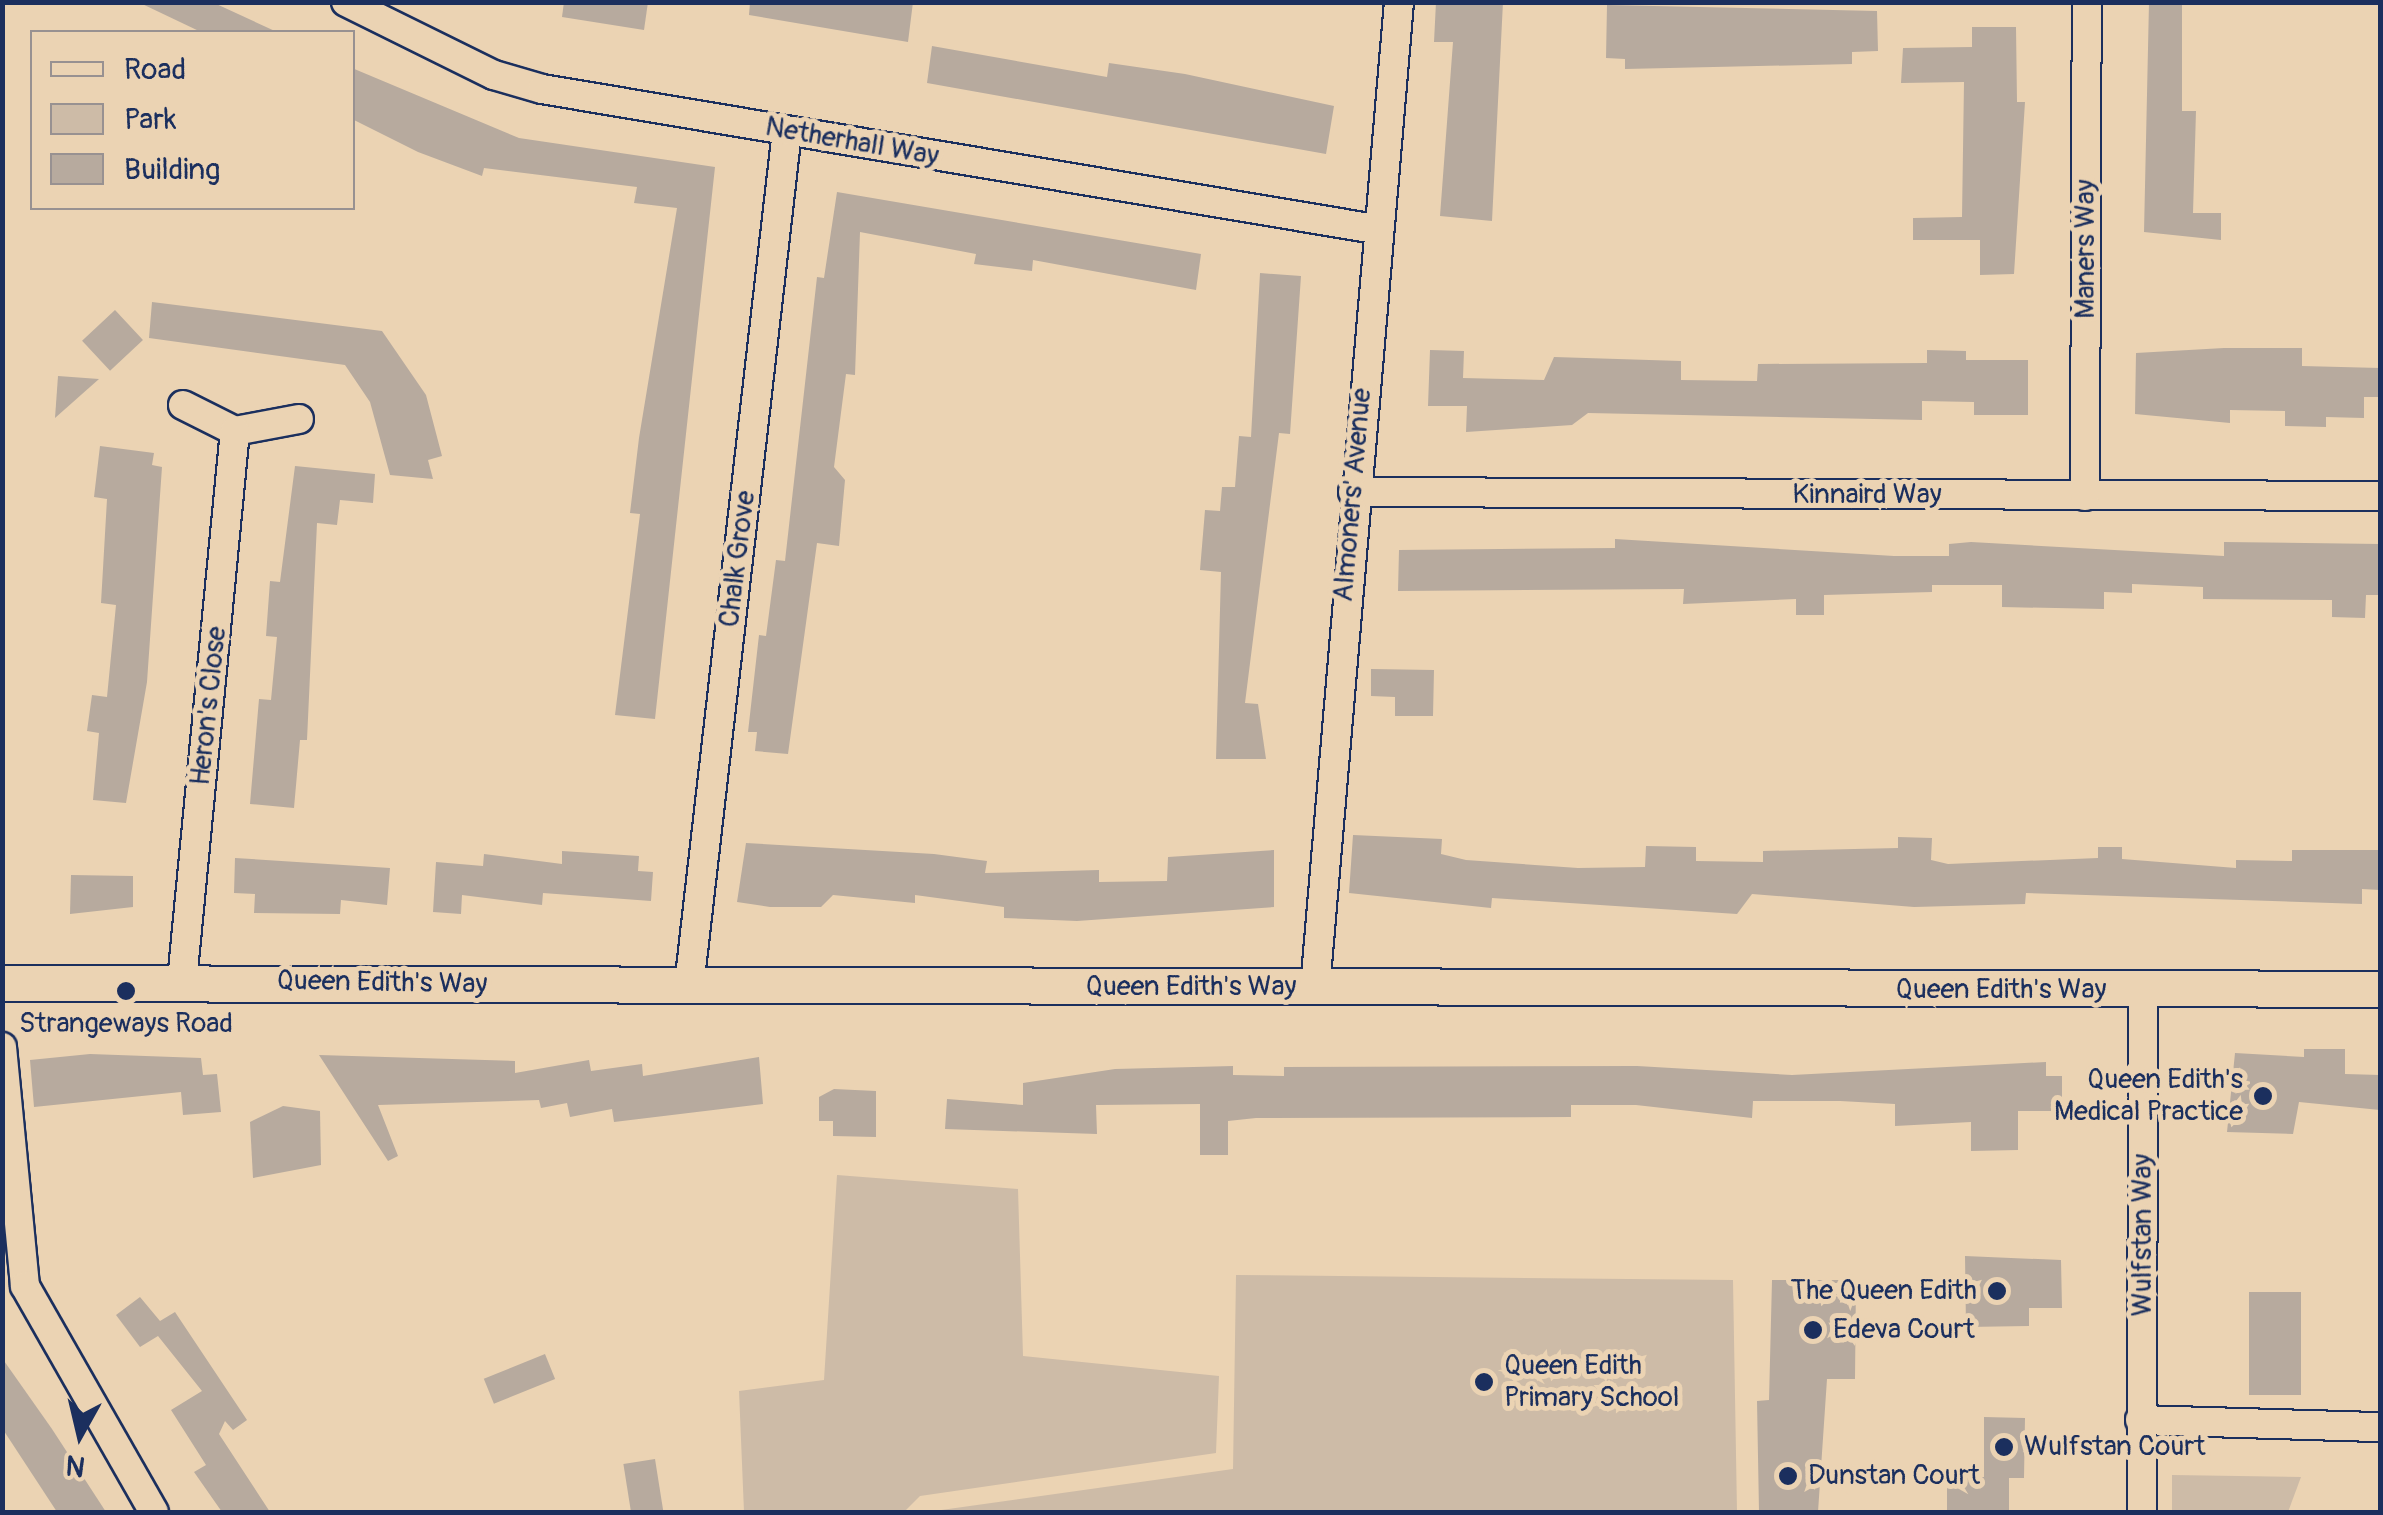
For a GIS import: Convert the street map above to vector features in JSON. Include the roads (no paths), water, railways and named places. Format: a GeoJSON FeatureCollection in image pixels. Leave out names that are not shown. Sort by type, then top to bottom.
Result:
{"type":"FeatureCollection","features":[{"type":"Feature","properties":{"kind":"street","name":"Netherhall Way"},"geometry":{"type":"LineString","coordinates":[[346,2],[510,80],[787,132],[1375,229]]}},
{"type":"Feature","properties":{"kind":"street","name":"Almoners' Avenue"},"geometry":{"type":"LineString","coordinates":[[1315,988],[1375,229],[1399,2]]}},
{"type":"Feature","properties":{"kind":"street","name":"Maners Way"},"geometry":{"type":"LineString","coordinates":[[2084,496],[2087,2]]}},
{"type":"Feature","properties":{"kind":"street","name":"Chalk Grove"},"geometry":{"type":"LineString","coordinates":[[688,986],[787,132]]}},
{"type":"Feature","properties":{"kind":"street"},"geometry":{"type":"LineString","coordinates":[[184,405],[236,430],[299,419]]}},
{"type":"Feature","properties":{"kind":"street","name":"Heron's Close"},"geometry":{"type":"LineString","coordinates":[[182,981],[236,430]]}},
{"type":"Feature","properties":{"kind":"street","name":"Kinnaird Way"},"geometry":{"type":"LineString","coordinates":[[1353,492],[2380,496]]}},
{"type":"Feature","properties":{"kind":"street","name":"Queen Edith's Way"},"geometry":{"type":"LineString","coordinates":[[2,983],[2380,990]]}},
{"type":"Feature","properties":{"kind":"street","name":"Wulfstan Way"},"geometry":{"type":"LineString","coordinates":[[2142,1512],[2143,990]]}},
{"type":"Feature","properties":{"kind":"street"},"geometry":{"type":"LineString","coordinates":[[2,1047],[25,1286],[154,1512]]}},
{"type":"Feature","properties":{"kind":"street"},"geometry":{"type":"LineString","coordinates":[[2140,1420],[2380,1427]]}},
{"type":"Feature","properties":{"kind":"place","name":"Strangeways Road"},"geometry":{"type":"Point","coordinates":[126,991]}},
{"type":"Feature","properties":{"kind":"place","name":"Queen Edith's Medical Practice"},"geometry":{"type":"Point","coordinates":[2263,1096]}},
{"type":"Feature","properties":{"kind":"place","name":"The Queen Edith"},"geometry":{"type":"Point","coordinates":[1997,1291]}},
{"type":"Feature","properties":{"kind":"place","name":"Edeva Court"},"geometry":{"type":"Point","coordinates":[1813,1330]}},
{"type":"Feature","properties":{"kind":"place","name":"Queen Edith Primary School"},"geometry":{"type":"Point","coordinates":[1484,1382]}},
{"type":"Feature","properties":{"kind":"place","name":"Wulfstan Court"},"geometry":{"type":"Point","coordinates":[2004,1447]}},
{"type":"Feature","properties":{"kind":"place","name":"Dunstan Court"},"geometry":{"type":"Point","coordinates":[1788,1476]}}]}
